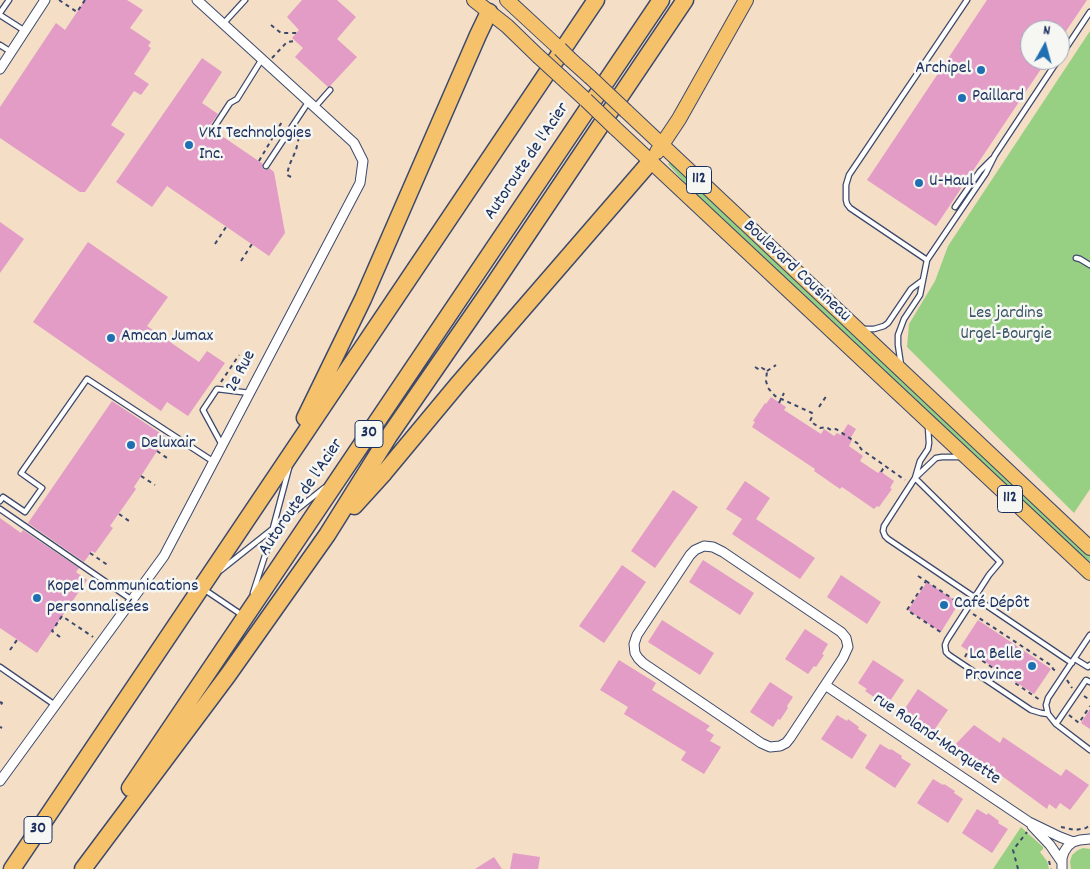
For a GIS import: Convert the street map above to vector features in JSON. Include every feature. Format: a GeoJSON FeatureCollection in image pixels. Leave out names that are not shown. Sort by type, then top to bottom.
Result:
{"type":"FeatureCollection","features":[{"type":"Feature","properties":{"kind":"highway","name":"Autoroute de l'Acier"},"geometry":{"type":"LineString","coordinates":[[12,869],[596,0]]}},
{"type":"Feature","properties":{"kind":"highway","name":"Autoroute de l'Acier"},"geometry":{"type":"LineString","coordinates":[[76,869],[661,0]]}},
{"type":"Feature","properties":{"kind":"highway"},"geometry":{"type":"LineString","coordinates":[[83,869],[228,675],[327,535],[389,436],[492,287],[685,0]]}},
{"type":"Feature","properties":{"kind":"highway"},"geometry":{"type":"LineString","coordinates":[[278,474],[367,292],[471,51],[493,6]]}},
{"type":"Feature","properties":{"kind":"highway"},"geometry":{"type":"LineString","coordinates":[[327,535],[384,473],[458,384],[651,161]]}},
{"type":"Feature","properties":{"kind":"main road","name":"Boulevard Cousineau"},"geometry":{"type":"LineString","coordinates":[[474,0],[493,6],[507,26],[538,56],[1090,573]]}},
{"type":"Feature","properties":{"kind":"main road","name":"Boulevard Cousineau"},"geometry":{"type":"LineString","coordinates":[[507,0],[1090,548]]}},
{"type":"Feature","properties":{"kind":"main road"},"geometry":{"type":"LineString","coordinates":[[651,161],[663,146],[679,119],[746,0]]}},
{"type":"Feature","properties":{"kind":"street"},"geometry":{"type":"LineString","coordinates":[[0,69],[45,0]]}},
{"type":"Feature","properties":{"kind":"street","name":"2e Rue"},"geometry":{"type":"LineString","coordinates":[[0,781],[164,556],[360,183],[363,160],[354,143],[197,0]]}},
{"type":"Feature","properties":{"kind":"street"},"geometry":{"type":"LineString","coordinates":[[704,546],[713,547],[845,636],[848,644],[847,652],[825,685],[788,741],[780,746],[770,747],[640,661],[635,653],[635,641],[637,635],[692,553],[704,546]]}},
{"type":"Feature","properties":{"kind":"street","name":"rue Roland-Marquette"},"geometry":{"type":"LineString","coordinates":[[825,685],[1028,827],[1050,845],[1062,865]]}},
{"type":"Feature","properties":{"kind":"street","name":"rue Roland-Marquette"},"geometry":{"type":"LineString","coordinates":[[1028,827],[1073,842]]}},
{"type":"Feature","properties":{"kind":"street"},"geometry":{"type":"LineString","coordinates":[[1062,865],[1064,852],[1068,846],[1073,842],[1090,839]]}},
{"type":"Feature","properties":{"kind":"lane"},"geometry":{"type":"LineString","coordinates":[[9,0],[0,14],[25,31]]}},
{"type":"Feature","properties":{"kind":"lane"},"geometry":{"type":"LineString","coordinates":[[223,24],[245,0]]}},
{"type":"Feature","properties":{"kind":"lane"},"geometry":{"type":"LineString","coordinates":[[927,260],[850,208],[846,204],[846,185],[850,175],[967,0]]}},
{"type":"Feature","properties":{"kind":"lane"},"geometry":{"type":"LineString","coordinates":[[1070,42],[1090,12]]}},
{"type":"Feature","properties":{"kind":"lane"},"geometry":{"type":"LineString","coordinates":[[0,45],[11,52]]}},
{"type":"Feature","properties":{"kind":"lane"},"geometry":{"type":"LineString","coordinates":[[212,130],[230,103],[237,98],[264,61]]}},
{"type":"Feature","properties":{"kind":"lane"},"geometry":{"type":"LineString","coordinates":[[901,371],[898,335],[904,319],[920,295],[927,260],[986,173],[995,156],[1052,70]]}},
{"type":"Feature","properties":{"kind":"lane"},"geometry":{"type":"LineString","coordinates":[[266,166],[293,126],[312,104],[330,90]]}},
{"type":"Feature","properties":{"kind":"lane"},"geometry":{"type":"LineString","coordinates":[[955,207],[980,170],[995,156]]}},
{"type":"Feature","properties":{"kind":"lane"},"geometry":{"type":"LineString","coordinates":[[1076,258],[1090,266]]}},
{"type":"Feature","properties":{"kind":"lane"},"geometry":{"type":"LineString","coordinates":[[858,330],[884,326],[888,323],[911,289],[923,280]]}},
{"type":"Feature","properties":{"kind":"lane"},"geometry":{"type":"LineString","coordinates":[[0,501],[2,497],[25,512],[42,488],[21,473],[87,379],[214,462]]}},
{"type":"Feature","properties":{"kind":"lane"},"geometry":{"type":"LineString","coordinates":[[222,445],[203,410],[217,389],[250,393]]}},
{"type":"Feature","properties":{"kind":"lane"},"geometry":{"type":"LineString","coordinates":[[928,422],[929,446],[927,452],[920,461],[914,478],[885,523],[883,531],[885,536],[1074,661],[1089,666],[1088,681],[1056,724]]}},
{"type":"Feature","properties":{"kind":"lane"},"geometry":{"type":"LineString","coordinates":[[300,428],[273,529],[264,561],[245,618],[201,588],[227,565],[273,529],[343,473]]}},
{"type":"Feature","properties":{"kind":"lane"},"geometry":{"type":"LineString","coordinates":[[914,478],[939,457],[965,457]]}},
{"type":"Feature","properties":{"kind":"lane"},"geometry":{"type":"LineString","coordinates":[[914,478],[1000,562],[946,640],[944,648],[946,652],[1030,710],[1041,714],[1048,714]]}},
{"type":"Feature","properties":{"kind":"lane"},"geometry":{"type":"LineString","coordinates":[[0,509],[132,600]]}},
{"type":"Feature","properties":{"kind":"lane"},"geometry":{"type":"LineString","coordinates":[[1090,634],[1048,698],[1046,705],[1048,714],[1056,724],[1090,750]]}},
{"type":"Feature","properties":{"kind":"lane"},"geometry":{"type":"LineString","coordinates":[[0,667],[56,705]]}},
{"type":"Feature","properties":{"kind":"path"},"geometry":{"type":"LineString","coordinates":[[59,0],[77,12],[85,0]]}},
{"type":"Feature","properties":{"kind":"path"},"geometry":{"type":"LineString","coordinates":[[271,25],[280,33],[296,33]]}},
{"type":"Feature","properties":{"kind":"path"},"geometry":{"type":"LineString","coordinates":[[264,61],[286,42],[295,42]]}},
{"type":"Feature","properties":{"kind":"path"},"geometry":{"type":"LineString","coordinates":[[258,161],[283,120]]}},
{"type":"Feature","properties":{"kind":"path"},"geometry":{"type":"LineString","coordinates":[[291,177],[287,175],[299,137],[297,130],[293,126]]}},
{"type":"Feature","properties":{"kind":"path"},"geometry":{"type":"LineString","coordinates":[[215,244],[226,227]]}},
{"type":"Feature","properties":{"kind":"path"},"geometry":{"type":"LineString","coordinates":[[241,261],[252,244]]}},
{"type":"Feature","properties":{"kind":"path"},"geometry":{"type":"LineString","coordinates":[[217,389],[239,355]]}},
{"type":"Feature","properties":{"kind":"path"},"geometry":{"type":"LineString","coordinates":[[767,371],[776,365]]}},
{"type":"Feature","properties":{"kind":"path"},"geometry":{"type":"LineString","coordinates":[[755,367],[767,371]]}},
{"type":"Feature","properties":{"kind":"path"},"geometry":{"type":"LineString","coordinates":[[767,371],[766,382],[772,394],[812,413],[813,415],[810,420],[820,428],[836,429],[846,435],[860,445],[861,449],[906,481]]}},
{"type":"Feature","properties":{"kind":"path"},"geometry":{"type":"LineString","coordinates":[[779,403],[784,393]]}},
{"type":"Feature","properties":{"kind":"path"},"geometry":{"type":"LineString","coordinates":[[819,407],[828,394]]}},
{"type":"Feature","properties":{"kind":"path"},"geometry":{"type":"LineString","coordinates":[[846,435],[849,431]]}},
{"type":"Feature","properties":{"kind":"path"},"geometry":{"type":"LineString","coordinates":[[156,451],[170,460]]}},
{"type":"Feature","properties":{"kind":"path"},"geometry":{"type":"LineString","coordinates":[[881,472],[885,466]]}},
{"type":"Feature","properties":{"kind":"path"},"geometry":{"type":"LineString","coordinates":[[141,476],[155,485]]}},
{"type":"Feature","properties":{"kind":"path"},"geometry":{"type":"LineString","coordinates":[[119,514],[132,523]]}},
{"type":"Feature","properties":{"kind":"path"},"geometry":{"type":"LineString","coordinates":[[90,553],[109,566]]}},
{"type":"Feature","properties":{"kind":"path"},"geometry":{"type":"LineString","coordinates":[[918,576],[960,604],[956,613]]}},
{"type":"Feature","properties":{"kind":"path"},"geometry":{"type":"LineString","coordinates":[[926,581],[907,610],[942,633],[946,626]]}},
{"type":"Feature","properties":{"kind":"path"},"geometry":{"type":"LineString","coordinates":[[971,614],[1052,666],[1059,673]]}},
{"type":"Feature","properties":{"kind":"path"},"geometry":{"type":"LineString","coordinates":[[60,637],[52,631],[62,616],[101,643]]}},
{"type":"Feature","properties":{"kind":"path"},"geometry":{"type":"LineString","coordinates":[[10,650],[17,640]]}},
{"type":"Feature","properties":{"kind":"path"},"geometry":{"type":"LineString","coordinates":[[963,659],[968,652],[1042,701]]}},
{"type":"Feature","properties":{"kind":"path"},"geometry":{"type":"LineString","coordinates":[[1067,680],[1072,688]]}},
{"type":"Feature","properties":{"kind":"path"},"geometry":{"type":"LineString","coordinates":[[1082,695],[1090,700]]}},
{"type":"Feature","properties":{"kind":"path"},"geometry":{"type":"LineString","coordinates":[[0,702],[2,704],[0,706]]}},
{"type":"Feature","properties":{"kind":"path"},"geometry":{"type":"LineString","coordinates":[[1072,718],[1079,723],[1090,706]]}},
{"type":"Feature","properties":{"kind":"path"},"geometry":{"type":"LineString","coordinates":[[1059,831],[1061,827],[1074,830],[1086,828],[1090,825]]}},
{"type":"Feature","properties":{"kind":"path"},"geometry":{"type":"LineString","coordinates":[[1018,869],[1013,850],[1028,827]]}},
{"type":"Feature","properties":{"kind":"path"},"geometry":{"type":"LineString","coordinates":[[1046,856],[1051,869]]}},
{"type":"Feature","properties":{"kind":"green space","name":"Les jardins Urgel-Bourgie"},"geometry":{"type":"Polygon","coordinates":[[[1090,31],[1090,489],[1074,513],[907,347],[909,324],[935,281],[948,246],[1064,70],[1070,70],[1070,61],[1090,31]]]}},
{"type":"Feature","properties":{"kind":"green space"},"geometry":{"type":"Polygon","coordinates":[[[670,162],[1090,556],[1090,562],[1063,540],[695,194],[668,164],[670,162]]]}},
{"type":"Feature","properties":{"kind":"green space"},"geometry":{"type":"Polygon","coordinates":[[[1021,827],[1043,847],[1040,852],[1047,861],[1049,869],[993,869],[1021,827]]]}},
{"type":"Feature","properties":{"kind":"green space"},"geometry":{"type":"Polygon","coordinates":[[[1083,848],[1090,849],[1090,869],[1071,869],[1072,855],[1083,848]]]}},
{"type":"Feature","properties":{"kind":"building"},"geometry":{"type":"Polygon","coordinates":[[[85,0],[127,0],[143,10],[130,28],[151,42],[148,46],[151,48],[134,74],[149,84],[141,95],[134,91],[111,125],[125,134],[85,192],[80,192],[0,138],[0,107],[56,23],[65,30],[85,0]]]}},
{"type":"Feature","properties":{"kind":"building"},"geometry":{"type":"Polygon","coordinates":[[[302,0],[337,0],[356,17],[337,39],[357,57],[328,87],[295,57],[303,48],[292,38],[299,30],[287,17],[302,0]]]}},
{"type":"Feature","properties":{"kind":"building"},"geometry":{"type":"Polygon","coordinates":[[[987,0],[1087,0],[1070,25],[1070,20],[1020,20],[1020,70],[1040,70],[936,226],[867,180],[987,0]]]}},
{"type":"Feature","properties":{"kind":"building","name":"VKI Technologies Inc."},"geometry":{"type":"Polygon","coordinates":[[[202,58],[222,72],[202,103],[218,114],[209,127],[210,131],[212,133],[216,132],[263,164],[264,170],[269,168],[274,172],[285,233],[269,256],[167,186],[152,207],[116,182],[202,58]]]}},
{"type":"Feature","properties":{"kind":"building"},"geometry":{"type":"Polygon","coordinates":[[[0,222],[24,239],[0,273],[0,222]]]}},
{"type":"Feature","properties":{"kind":"building","name":"Amcan Jumax"},"geometry":{"type":"Polygon","coordinates":[[[88,242],[168,297],[147,326],[199,362],[207,351],[225,363],[188,416],[167,402],[161,411],[33,322],[88,242]]]}},
{"type":"Feature","properties":{"kind":"building"},"geometry":{"type":"Polygon","coordinates":[[[771,397],[786,407],[784,410],[821,434],[824,429],[834,436],[837,433],[841,435],[848,424],[856,429],[850,439],[852,440],[849,446],[863,456],[860,461],[878,473],[880,471],[894,481],[890,488],[892,489],[879,507],[877,506],[874,509],[842,487],[840,489],[814,471],[815,469],[752,427],[755,422],[753,421],[771,397]]]}},
{"type":"Feature","properties":{"kind":"building"},"geometry":{"type":"Polygon","coordinates":[[[112,401],[166,437],[134,487],[136,489],[110,526],[113,528],[95,553],[92,551],[84,562],[28,523],[112,401]]]}},
{"type":"Feature","properties":{"kind":"building"},"geometry":{"type":"Polygon","coordinates":[[[745,481],[770,498],[756,519],[815,558],[800,579],[732,534],[742,519],[726,509],[745,481]]]}},
{"type":"Feature","properties":{"kind":"building"},"geometry":{"type":"Polygon","coordinates":[[[673,490],[698,507],[655,568],[631,551],[673,490]]]}},
{"type":"Feature","properties":{"kind":"building","name":"Kopel Communications personnalisées"},"geometry":{"type":"Polygon","coordinates":[[[0,518],[21,533],[23,530],[79,568],[76,572],[87,580],[37,653],[0,628],[0,518]]]}},
{"type":"Feature","properties":{"kind":"building"},"geometry":{"type":"Polygon","coordinates":[[[703,560],[754,593],[740,615],[689,582],[703,560]]]}},
{"type":"Feature","properties":{"kind":"building"},"geometry":{"type":"Polygon","coordinates":[[[622,565],[646,582],[604,643],[579,626],[622,565]]]}},
{"type":"Feature","properties":{"kind":"building"},"geometry":{"type":"Polygon","coordinates":[[[841,575],[881,602],[867,624],[827,597],[841,575]]]}},
{"type":"Feature","properties":{"kind":"building"},"geometry":{"type":"Polygon","coordinates":[[[927,582],[959,603],[941,632],[908,610],[927,582]]]}},
{"type":"Feature","properties":{"kind":"building"},"geometry":{"type":"Polygon","coordinates":[[[662,620],[714,653],[700,675],[648,642],[662,620]]]}},
{"type":"Feature","properties":{"kind":"building"},"geometry":{"type":"Polygon","coordinates":[[[978,620],[1051,669],[1034,694],[961,646],[978,620]]]}},
{"type":"Feature","properties":{"kind":"building"},"geometry":{"type":"Polygon","coordinates":[[[805,629],[828,644],[822,654],[824,655],[816,667],[814,666],[808,674],[785,659],[805,629]]]}},
{"type":"Feature","properties":{"kind":"building"},"geometry":{"type":"Polygon","coordinates":[[[619,660],[656,683],[652,690],[710,726],[706,730],[714,735],[710,741],[721,747],[704,774],[681,760],[686,752],[624,714],[628,707],[600,690],[619,660]]]}},
{"type":"Feature","properties":{"kind":"building"},"geometry":{"type":"Polygon","coordinates":[[[873,660],[904,680],[888,704],[879,697],[877,699],[865,691],[867,689],[858,683],[873,660]]]}},
{"type":"Feature","properties":{"kind":"building"},"geometry":{"type":"Polygon","coordinates":[[[770,682],[793,697],[780,720],[778,719],[773,727],[750,712],[770,682]]]}},
{"type":"Feature","properties":{"kind":"building"},"geometry":{"type":"Polygon","coordinates":[[[918,689],[948,710],[932,733],[922,727],[921,729],[902,713],[918,689]]]}},
{"type":"Feature","properties":{"kind":"building"},"geometry":{"type":"Polygon","coordinates":[[[1090,709],[1090,729],[1081,723],[1090,709]]]}},
{"type":"Feature","properties":{"kind":"building"},"geometry":{"type":"Polygon","coordinates":[[[837,715],[847,721],[848,719],[867,735],[852,759],[821,739],[837,715]]]}},
{"type":"Feature","properties":{"kind":"building"},"geometry":{"type":"Polygon","coordinates":[[[974,725],[1000,743],[1003,737],[1061,776],[1066,769],[1089,785],[1070,810],[1060,803],[1056,809],[1049,804],[1047,809],[991,768],[986,775],[951,749],[974,725]]]}},
{"type":"Feature","properties":{"kind":"building"},"geometry":{"type":"Polygon","coordinates":[[[880,744],[902,756],[901,758],[911,764],[895,788],[865,768],[880,744]]]}},
{"type":"Feature","properties":{"kind":"building"},"geometry":{"type":"Polygon","coordinates":[[[933,779],[955,791],[954,793],[963,799],[948,823],[917,803],[933,779]]]}},
{"type":"Feature","properties":{"kind":"building"},"geometry":{"type":"Polygon","coordinates":[[[977,809],[987,815],[988,813],[999,821],[998,823],[1008,829],[992,853],[962,833],[977,809]]]}},
{"type":"Feature","properties":{"kind":"building"},"geometry":{"type":"Polygon","coordinates":[[[513,853],[540,857],[538,869],[510,869],[513,853]]]}},
{"type":"Feature","properties":{"kind":"building"},"geometry":{"type":"Polygon","coordinates":[[[494,857],[502,869],[475,869],[494,857]]]}},
{"type":"Feature","properties":{"kind":"place","name":"Archipel"},"geometry":{"type":"Point","coordinates":[981,70]}},
{"type":"Feature","properties":{"kind":"place","name":"Paillard"},"geometry":{"type":"Point","coordinates":[962,98]}},
{"type":"Feature","properties":{"kind":"place","name":"VKI Technologies Inc."},"geometry":{"type":"Point","coordinates":[189,145]}},
{"type":"Feature","properties":{"kind":"place","name":"U-Haul"},"geometry":{"type":"Point","coordinates":[919,183]}},
{"type":"Feature","properties":{"kind":"place","name":"Amcan Jumax"},"geometry":{"type":"Point","coordinates":[111,338]}},
{"type":"Feature","properties":{"kind":"place","name":"Deluxair"},"geometry":{"type":"Point","coordinates":[131,445]}},
{"type":"Feature","properties":{"kind":"place","name":"Kopel Communications personnalisées"},"geometry":{"type":"Point","coordinates":[37,598]}},
{"type":"Feature","properties":{"kind":"place","name":"Café Dépôt"},"geometry":{"type":"Point","coordinates":[944,605]}},
{"type":"Feature","properties":{"kind":"place","name":"La Belle Province"},"geometry":{"type":"Point","coordinates":[1032,666]}}]}
